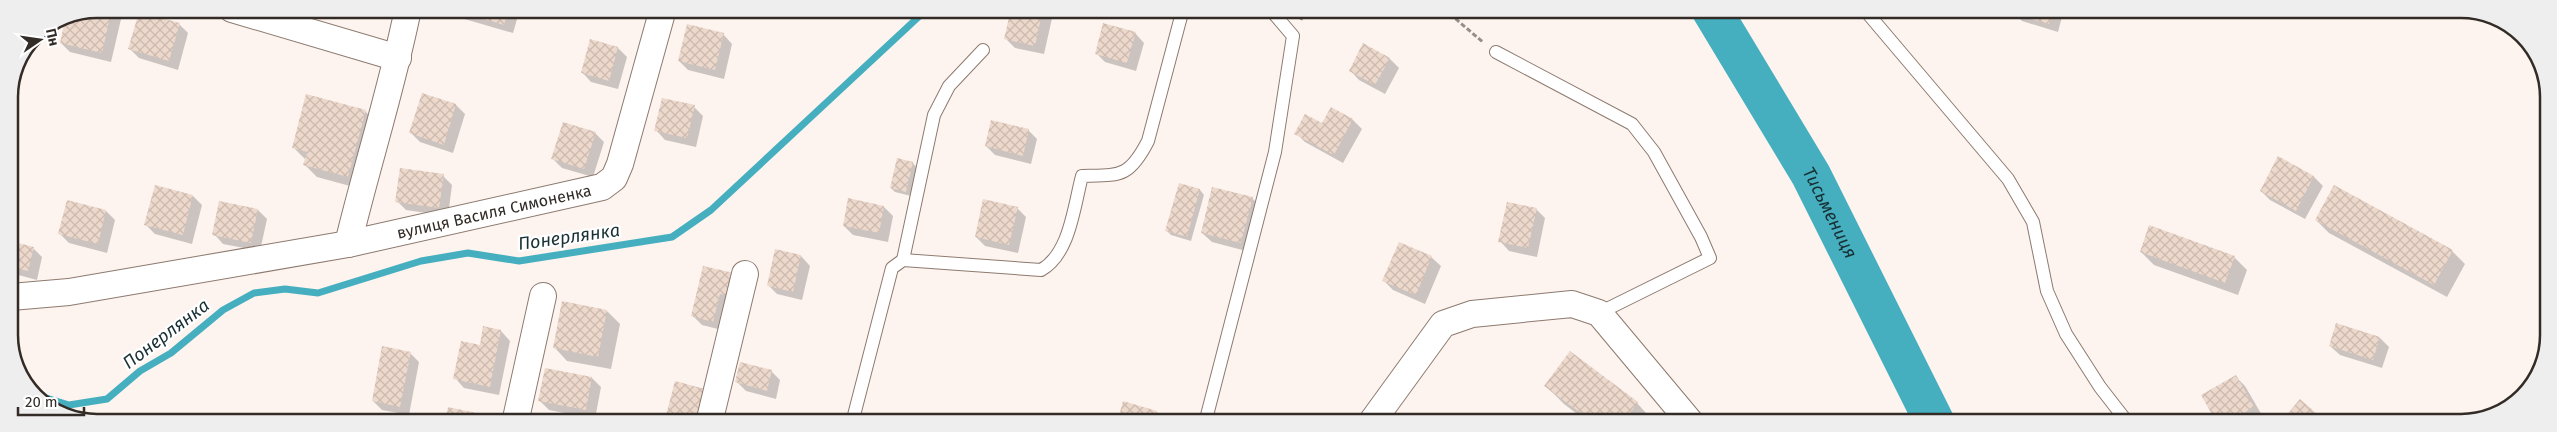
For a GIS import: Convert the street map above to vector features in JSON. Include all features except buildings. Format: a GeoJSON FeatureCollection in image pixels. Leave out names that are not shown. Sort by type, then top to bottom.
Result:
{"type":"FeatureCollection","features":[{"type":"Feature","properties":{"kind":"street"},"geometry":{"type":"LineString","coordinates":[[262,18],[398,58]]}},
{"type":"Feature","properties":{"kind":"street"},"geometry":{"type":"LineString","coordinates":[[348,244],[366,170],[398,58],[406,18]]}},
{"type":"Feature","properties":{"kind":"street","name":"вулиця Василя Симоненка"},"geometry":{"type":"LineString","coordinates":[[18,296],[69,292],[348,244],[602,187],[614,178],[620,164],[661,18]]}},
{"type":"Feature","properties":{"kind":"street"},"geometry":{"type":"LineString","coordinates":[[711,414],[744,274]]}},
{"type":"Feature","properties":{"kind":"street"},"geometry":{"type":"LineString","coordinates":[[517,414],[543,296]]}},
{"type":"Feature","properties":{"kind":"street"},"geometry":{"type":"LineString","coordinates":[[1378,414],[1443,324],[1472,314],[1572,304],[1599,313],[1683,414]]}},
{"type":"Feature","properties":{"kind":"lane"},"geometry":{"type":"LineString","coordinates":[[854,414],[892,268],[903,260],[1041,270],[1051,264],[1062,250],[1082,176],[1113,175],[1128,171],[1138,160],[1148,141],[1181,18]]}},
{"type":"Feature","properties":{"kind":"lane"},"geometry":{"type":"LineString","coordinates":[[1207,414],[1275,152],[1293,36],[1278,18]]}},
{"type":"Feature","properties":{"kind":"lane"},"geometry":{"type":"LineString","coordinates":[[1872,18],[2008,179],[2033,222],[2047,291],[2066,334],[2100,387],[2121,414]]}},
{"type":"Feature","properties":{"kind":"lane"},"geometry":{"type":"LineString","coordinates":[[903,260],[934,116],[948,86],[983,50]]}},
{"type":"Feature","properties":{"kind":"lane"},"geometry":{"type":"LineString","coordinates":[[1496,52],[1632,124],[1654,152],[1701,237],[1710,258],[1599,313]]}},
{"type":"Feature","properties":{"kind":"path"},"geometry":{"type":"LineString","coordinates":[[1455,18],[1496,52]]}},
{"type":"Feature","properties":{"kind":"waterway","name":"Понерлянка"},"geometry":{"type":"LineString","coordinates":[[51,400],[69,405],[107,399],[140,371],[171,353],[223,310],[254,293],[285,289],[318,293],[421,261],[468,253],[519,261],[672,237],[711,210],[917,18]]}},
{"type":"Feature","properties":{"kind":"waterway","name":"Тисьмениця"},"geometry":{"type":"LineString","coordinates":[[1716,18],[1811,175],[1930,414]]}}]}
